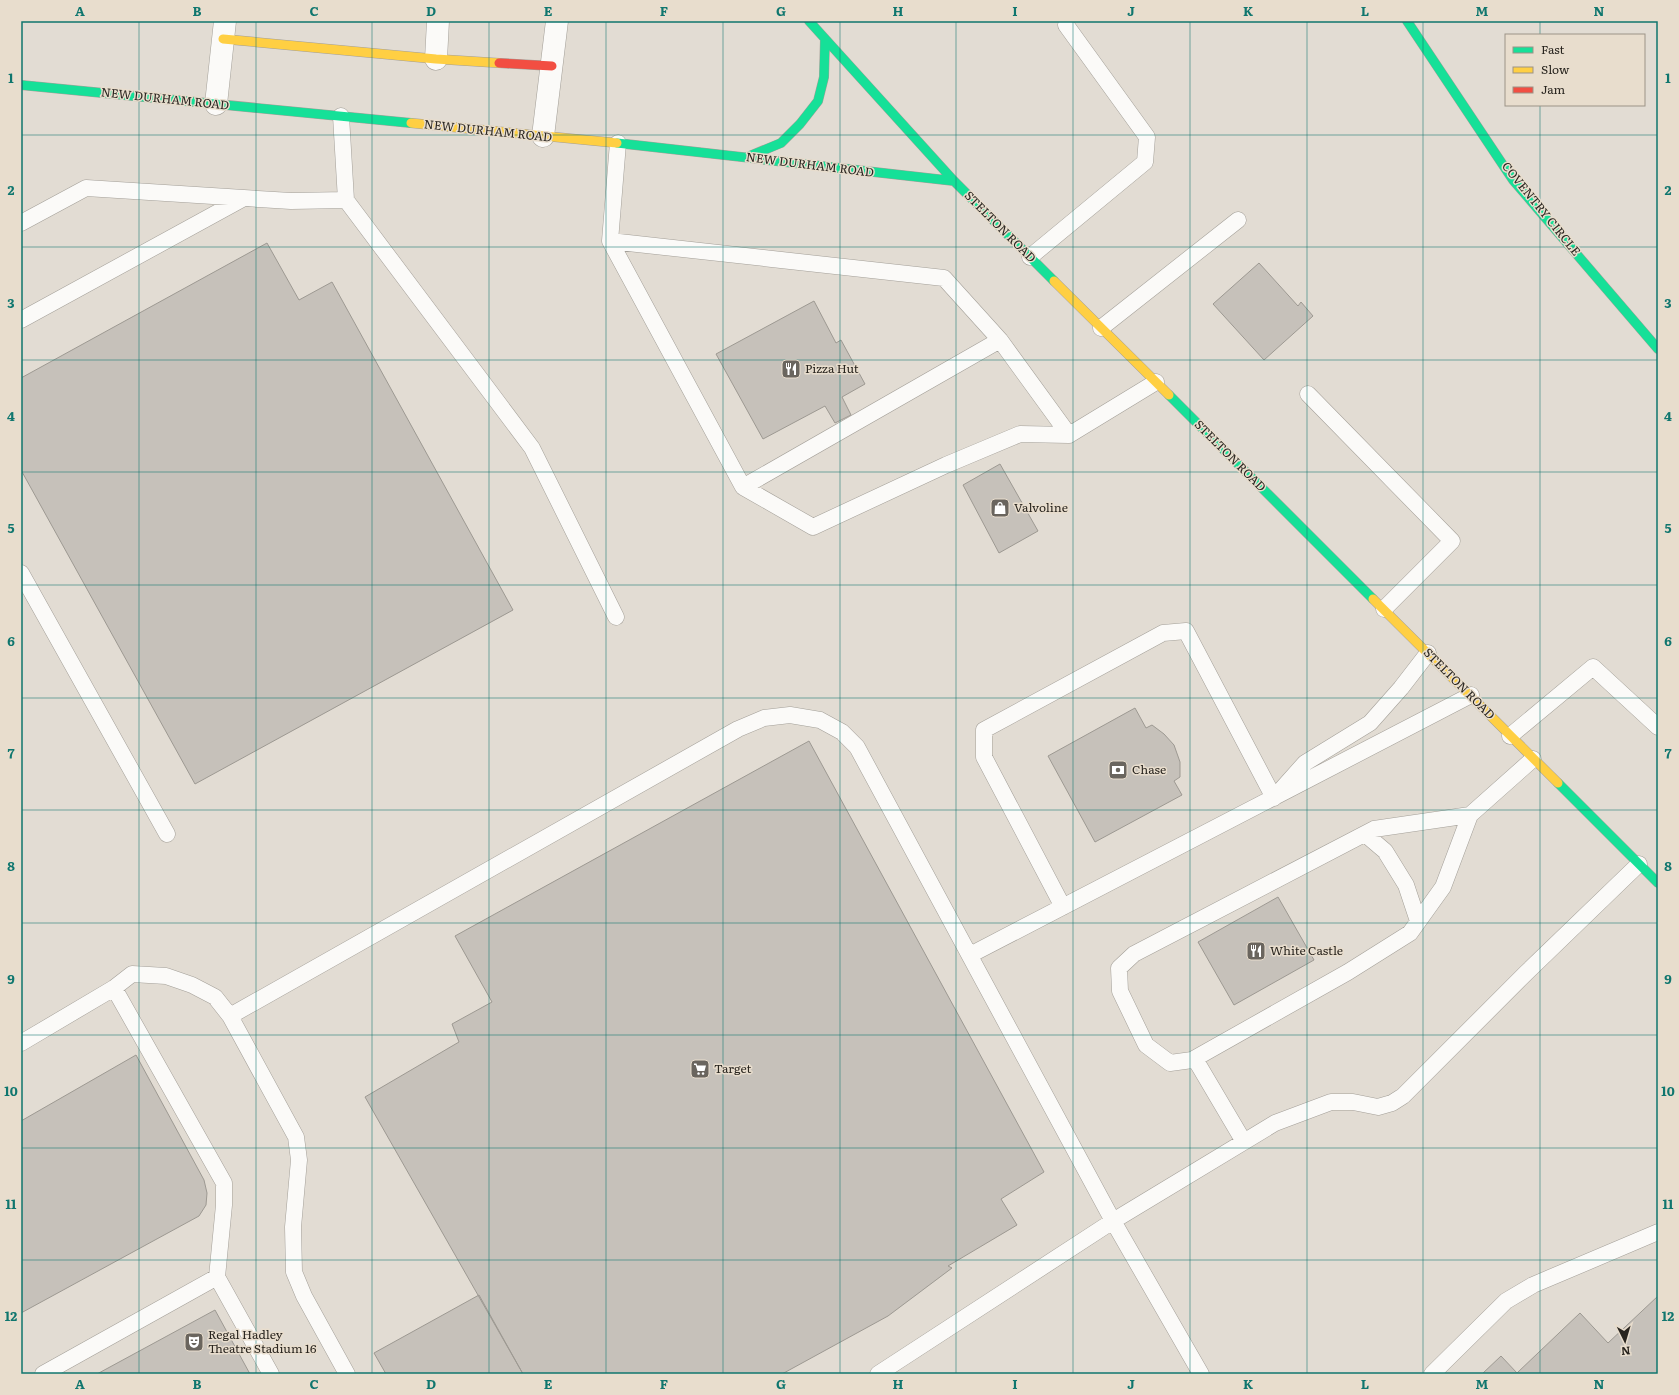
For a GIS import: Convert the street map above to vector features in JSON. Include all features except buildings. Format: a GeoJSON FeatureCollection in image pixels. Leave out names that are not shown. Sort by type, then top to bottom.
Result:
{"type":"FeatureCollection","features":[{"type":"Feature","properties":{"kind":"main road","name":"STELTON ROAD"},"geometry":{"type":"LineString","coordinates":[[809,21],[954,181],[1658,883]]}},
{"type":"Feature","properties":{"kind":"main road","name":"COVENTRY CIRCLE"},"geometry":{"type":"LineString","coordinates":[[1407,21],[1513,180],[1658,349]]}},
{"type":"Feature","properties":{"kind":"main road"},"geometry":{"type":"LineString","coordinates":[[224,30],[436,59],[552,66]]}},
{"type":"Feature","properties":{"kind":"main road"},"geometry":{"type":"LineString","coordinates":[[746,157],[781,143],[800,124],[818,101],[824,77],[825,39]]}},
{"type":"Feature","properties":{"kind":"main road","name":"NEW DURHAM ROAD"},"geometry":{"type":"LineString","coordinates":[[21,85],[618,143],[954,181]]}},
{"type":"Feature","properties":{"kind":"street"},"geometry":{"type":"LineString","coordinates":[[436,59],[438,21]]}},
{"type":"Feature","properties":{"kind":"street"},"geometry":{"type":"LineString","coordinates":[[543,136],[557,21]]}},
{"type":"Feature","properties":{"kind":"street"},"geometry":{"type":"LineString","coordinates":[[216,104],[224,30]]}},
{"type":"Feature","properties":{"kind":"lane"},"geometry":{"type":"LineString","coordinates":[[1030,257],[1145,162],[1147,137],[1066,25]]}},
{"type":"Feature","properties":{"kind":"lane"},"geometry":{"type":"LineString","coordinates":[[341,116],[346,200],[532,448],[616,617]]}},
{"type":"Feature","properties":{"kind":"lane"},"geometry":{"type":"LineString","coordinates":[[618,143],[610,241],[743,487],[813,527],[1020,434],[1069,435],[1156,382]]}},
{"type":"Feature","properties":{"kind":"lane"},"geometry":{"type":"LineString","coordinates":[[21,223],[86,188],[291,201],[346,200]]}},
{"type":"Feature","properties":{"kind":"lane"},"geometry":{"type":"LineString","coordinates":[[21,320],[244,198]]}},
{"type":"Feature","properties":{"kind":"lane"},"geometry":{"type":"LineString","coordinates":[[1101,328],[1238,220]]}},
{"type":"Feature","properties":{"kind":"lane"},"geometry":{"type":"LineString","coordinates":[[610,241],[944,278],[1000,340],[1069,435]]}},
{"type":"Feature","properties":{"kind":"lane"},"geometry":{"type":"LineString","coordinates":[[743,487],[1000,340]]}},
{"type":"Feature","properties":{"kind":"lane"},"geometry":{"type":"LineString","coordinates":[[1308,394],[1452,541],[1384,610]]}},
{"type":"Feature","properties":{"kind":"lane"},"geometry":{"type":"LineString","coordinates":[[21,573],[167,834]]}},
{"type":"Feature","properties":{"kind":"lane"},"geometry":{"type":"LineString","coordinates":[[1063,907],[984,757],[984,730],[1163,633],[1186,631],[1274,798]]}},
{"type":"Feature","properties":{"kind":"lane"},"geometry":{"type":"LineString","coordinates":[[1274,798],[1305,763],[1370,723],[1402,688],[1428,653]]}},
{"type":"Feature","properties":{"kind":"lane"},"geometry":{"type":"LineString","coordinates":[[1510,736],[1593,667],[1658,727]]}},
{"type":"Feature","properties":{"kind":"lane"},"geometry":{"type":"LineString","coordinates":[[970,955],[1471,695]]}},
{"type":"Feature","properties":{"kind":"lane"},"geometry":{"type":"LineString","coordinates":[[230,1016],[738,729],[764,718],[790,715],[820,720],[842,732],[857,747],[1114,1221],[1201,1374]]}},
{"type":"Feature","properties":{"kind":"lane"},"geometry":{"type":"LineString","coordinates":[[1470,815],[1374,829],[1134,954],[1119,968],[1120,991],[1146,1045],[1170,1063],[1194,1058],[1348,972],[1410,933],[1443,887],[1470,815],[1533,759]]}},
{"type":"Feature","properties":{"kind":"lane"},"geometry":{"type":"LineString","coordinates":[[1365,834],[1385,851],[1406,885],[1418,921]]}},
{"type":"Feature","properties":{"kind":"lane"},"geometry":{"type":"LineString","coordinates":[[878,1374],[1114,1221],[1275,1123],[1331,1102],[1353,1102],[1378,1107],[1392,1103],[1403,1096],[1526,973],[1640,864]]}},
{"type":"Feature","properties":{"kind":"lane"},"geometry":{"type":"LineString","coordinates":[[21,1043],[114,988],[132,974],[166,976],[192,985],[216,997],[230,1016],[296,1137],[299,1160],[293,1227],[294,1272],[304,1296],[347,1374]]}},
{"type":"Feature","properties":{"kind":"lane"},"geometry":{"type":"LineString","coordinates":[[114,988],[224,1183],[224,1205],[217,1277],[271,1374]]}},
{"type":"Feature","properties":{"kind":"lane"},"geometry":{"type":"LineString","coordinates":[[1194,1058],[1244,1142]]}},
{"type":"Feature","properties":{"kind":"lane"},"geometry":{"type":"LineString","coordinates":[[1432,1374],[1506,1301],[1533,1285],[1658,1232]]}},
{"type":"Feature","properties":{"kind":"lane"},"geometry":{"type":"LineString","coordinates":[[43,1374],[217,1277]]}},
{"type":"Feature","properties":{"kind":"traffic: fast"},"geometry":{"type":"LineString","coordinates":[[809,21],[954,181],[1054,281]]}},
{"type":"Feature","properties":{"kind":"traffic: fast"},"geometry":{"type":"LineString","coordinates":[[1407,21],[1513,180],[1658,349]]}},
{"type":"Feature","properties":{"kind":"traffic: fast"},"geometry":{"type":"LineString","coordinates":[[747,157],[781,143],[800,124],[818,101],[824,77],[825,39]]}},
{"type":"Feature","properties":{"kind":"traffic: fast"},"geometry":{"type":"LineString","coordinates":[[21,85],[411,123]]}},
{"type":"Feature","properties":{"kind":"traffic: fast"},"geometry":{"type":"LineString","coordinates":[[617,143],[954,181]]}},
{"type":"Feature","properties":{"kind":"traffic: fast"},"geometry":{"type":"LineString","coordinates":[[1169,395],[1373,599]]}},
{"type":"Feature","properties":{"kind":"traffic: fast"},"geometry":{"type":"LineString","coordinates":[[1558,783],[1658,883]]}},
{"type":"Feature","properties":{"kind":"traffic: slow"},"geometry":{"type":"LineString","coordinates":[[223,39],[436,59],[499,63]]}},
{"type":"Feature","properties":{"kind":"traffic: slow"},"geometry":{"type":"LineString","coordinates":[[411,123],[617,143]]}},
{"type":"Feature","properties":{"kind":"traffic: slow"},"geometry":{"type":"LineString","coordinates":[[1054,281],[1169,395]]}},
{"type":"Feature","properties":{"kind":"traffic: slow"},"geometry":{"type":"LineString","coordinates":[[1373,599],[1558,783]]}},
{"type":"Feature","properties":{"kind":"traffic: jam"},"geometry":{"type":"LineString","coordinates":[[499,63],[552,66]]}},
{"type":"Feature","properties":{"kind":"place","name":"Pizza Hut"},"geometry":{"type":"Point","coordinates":[791,369]}},
{"type":"Feature","properties":{"kind":"place","name":"Valvoline"},"geometry":{"type":"Point","coordinates":[1000,508]}},
{"type":"Feature","properties":{"kind":"place","name":"Chase"},"geometry":{"type":"Point","coordinates":[1118,770]}},
{"type":"Feature","properties":{"kind":"place","name":"White Castle"},"geometry":{"type":"Point","coordinates":[1256,951]}},
{"type":"Feature","properties":{"kind":"place","name":"Target"},"geometry":{"type":"Point","coordinates":[700,1069]}},
{"type":"Feature","properties":{"kind":"place","name":"Regal Hadley Theatre Stadium 16"},"geometry":{"type":"Point","coordinates":[194,1342]}}]}
